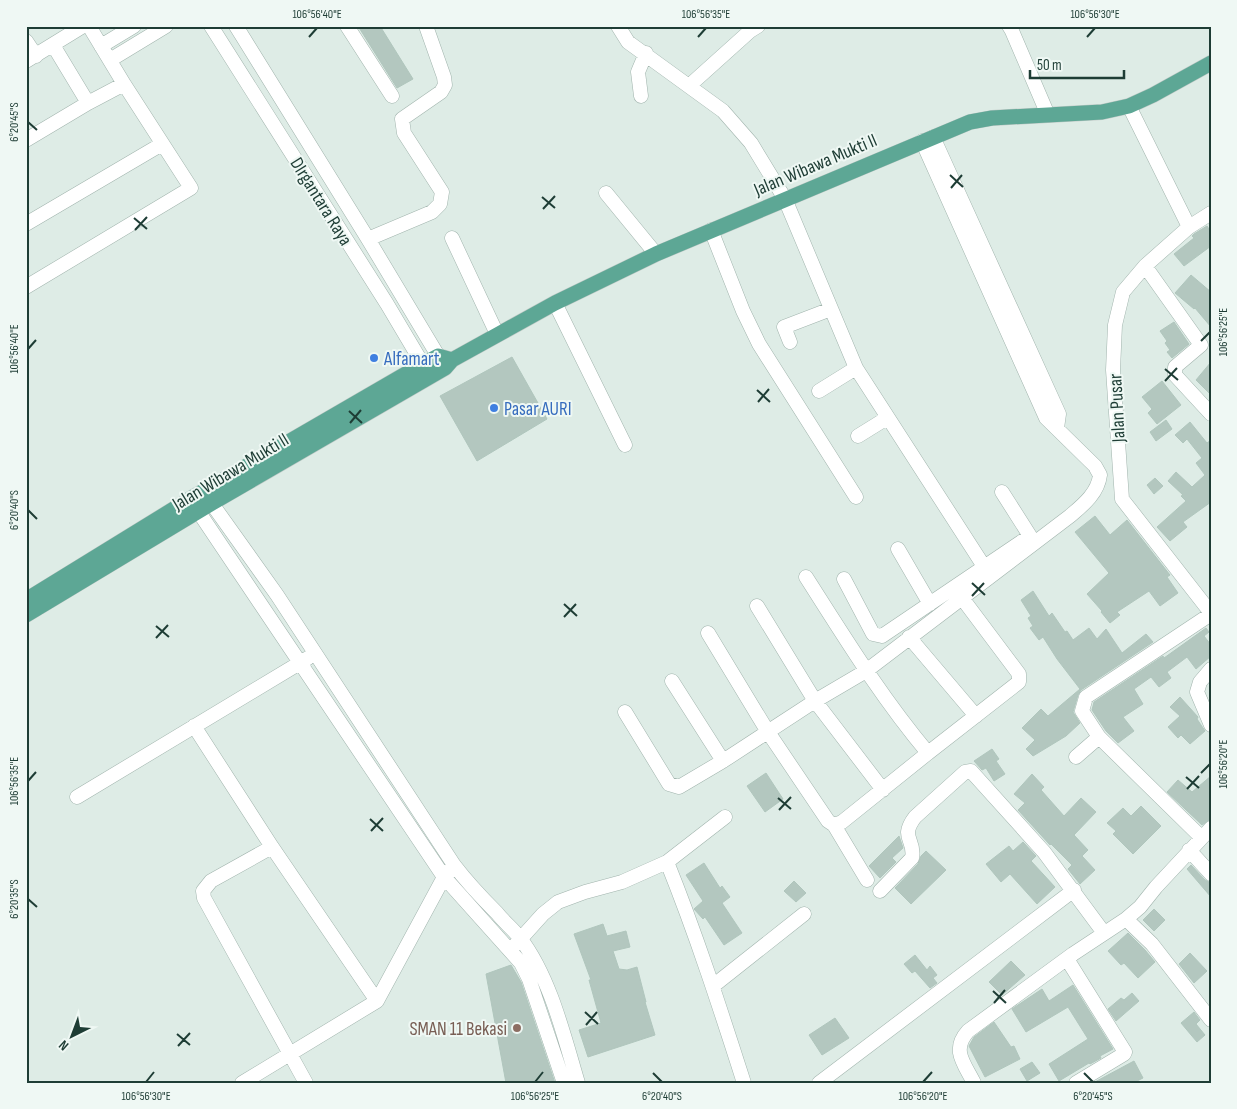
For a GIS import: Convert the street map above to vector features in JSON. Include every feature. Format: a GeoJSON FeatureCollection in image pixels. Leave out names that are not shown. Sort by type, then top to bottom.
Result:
{"type":"FeatureCollection","features":[{"type":"Feature","properties":{"kind":"main road","name":"Jalan Wibawa Mukti II"},"geometry":{"type":"LineString","coordinates":[[26,600],[208,498],[427,370],[555,303],[656,254],[970,122],[992,118],[1102,112],[1129,106],[1154,95],[1211,63]]}},
{"type":"Feature","properties":{"kind":"main road","name":"Jalan Wibawa Mukti II"},"geometry":{"type":"LineString","coordinates":[[26,615],[194,506]]}},
{"type":"Feature","properties":{"kind":"street"},"geometry":{"type":"LineString","coordinates":[[26,41],[31,58],[83,26]]}},
{"type":"Feature","properties":{"kind":"street"},"geometry":{"type":"LineString","coordinates":[[26,287],[191,188],[89,26]]}},
{"type":"Feature","properties":{"kind":"street"},"geometry":{"type":"LineString","coordinates":[[102,46],[134,26]]}},
{"type":"Feature","properties":{"kind":"street"},"geometry":{"type":"LineString","coordinates":[[110,60],[166,26]]}},
{"type":"Feature","properties":{"kind":"street","name":"DIrgantara Raya"},"geometry":{"type":"LineString","coordinates":[[211,26],[427,370]]}},
{"type":"Feature","properties":{"kind":"street","name":"DIrgantara Raya"},"geometry":{"type":"LineString","coordinates":[[236,26],[402,295],[445,361]]}},
{"type":"Feature","properties":{"kind":"street"},"geometry":{"type":"LineString","coordinates":[[347,26],[392,96]]}},
{"type":"Feature","properties":{"kind":"street"},"geometry":{"type":"LineString","coordinates":[[368,238],[432,212],[440,204],[442,192],[404,133],[402,119],[440,92],[445,85],[444,77],[426,26]]}},
{"type":"Feature","properties":{"kind":"street"},"geometry":{"type":"LineString","coordinates":[[618,26],[628,42],[690,85],[723,111],[751,144],[785,199],[856,368],[985,568]]}},
{"type":"Feature","properties":{"kind":"street"},"geometry":{"type":"LineString","coordinates":[[690,85],[758,26]]}},
{"type":"Feature","properties":{"kind":"street"},"geometry":{"type":"LineString","coordinates":[[1009,26],[1048,115]]}},
{"type":"Feature","properties":{"kind":"street"},"geometry":{"type":"LineString","coordinates":[[53,44],[88,103]]}},
{"type":"Feature","properties":{"kind":"street"},"geometry":{"type":"LineString","coordinates":[[641,96],[638,72],[646,54]]}},
{"type":"Feature","properties":{"kind":"street"},"geometry":{"type":"LineString","coordinates":[[237,68],[255,56]]}},
{"type":"Feature","properties":{"kind":"street"},"geometry":{"type":"LineString","coordinates":[[26,140],[124,84]]}},
{"type":"Feature","properties":{"kind":"street"},"geometry":{"type":"LineString","coordinates":[[1129,106],[1189,226]]}},
{"type":"Feature","properties":{"kind":"street"},"geometry":{"type":"LineString","coordinates":[[625,712],[669,784],[679,787],[866,671],[1082,506],[1099,484],[1100,475],[1094,466],[1057,428],[1058,414],[1045,399],[928,139]]}},
{"type":"Feature","properties":{"kind":"street"},"geometry":{"type":"LineString","coordinates":[[26,224],[162,144]]}},
{"type":"Feature","properties":{"kind":"street"},"geometry":{"type":"LineString","coordinates":[[606,193],[656,254]]}},
{"type":"Feature","properties":{"kind":"street","name":"Jalan Pusar"},"geometry":{"type":"LineString","coordinates":[[1211,213],[1189,226],[1145,266],[1123,292],[1115,325],[1114,370],[1122,499],[1211,614]]}},
{"type":"Feature","properties":{"kind":"street"},"geometry":{"type":"LineString","coordinates":[[710,230],[742,312],[759,344],[856,497]]}},
{"type":"Feature","properties":{"kind":"street"},"geometry":{"type":"LineString","coordinates":[[452,238],[497,334]]}},
{"type":"Feature","properties":{"kind":"street"},"geometry":{"type":"LineString","coordinates":[[1145,266],[1201,345],[1175,367],[1174,374],[1211,414]]}},
{"type":"Feature","properties":{"kind":"street"},"geometry":{"type":"LineString","coordinates":[[387,304],[402,295]]}},
{"type":"Feature","properties":{"kind":"street"},"geometry":{"type":"LineString","coordinates":[[555,303],[625,445]]}},
{"type":"Feature","properties":{"kind":"street"},"geometry":{"type":"LineString","coordinates":[[790,342],[781,322],[831,309]]}},
{"type":"Feature","properties":{"kind":"street"},"geometry":{"type":"LineString","coordinates":[[819,392],[856,368]]}},
{"type":"Feature","properties":{"kind":"street"},"geometry":{"type":"LineString","coordinates":[[858,436],[887,418]]}},
{"type":"Feature","properties":{"kind":"street"},"geometry":{"type":"LineString","coordinates":[[844,579],[873,634],[882,636],[1030,536],[1002,492]]}},
{"type":"Feature","properties":{"kind":"street"},"geometry":{"type":"LineString","coordinates":[[208,498],[277,595],[454,865],[520,939],[541,972],[563,1033],[578,1083]]}},
{"type":"Feature","properties":{"kind":"street"},"geometry":{"type":"LineString","coordinates":[[194,506],[301,662],[444,877],[521,963],[529,979],[564,1083]]}},
{"type":"Feature","properties":{"kind":"street"},"geometry":{"type":"LineString","coordinates":[[898,549],[930,604]]}},
{"type":"Feature","properties":{"kind":"street"},"geometry":{"type":"LineString","coordinates":[[806,577],[866,671],[928,753]]}},
{"type":"Feature","properties":{"kind":"street"},"geometry":{"type":"LineString","coordinates":[[834,825],[842,822],[1019,682],[1019,674],[962,598]]}},
{"type":"Feature","properties":{"kind":"street"},"geometry":{"type":"LineString","coordinates":[[757,606],[815,701],[883,790]]}},
{"type":"Feature","properties":{"kind":"street"},"geometry":{"type":"LineString","coordinates":[[974,1083],[960,1055],[958,1046],[968,1031],[1126,919],[1140,907],[1206,832],[1099,737],[1082,710],[1086,697],[1211,614]]}},
{"type":"Feature","properties":{"kind":"street"},"geometry":{"type":"LineString","coordinates":[[708,633],[768,732],[828,821],[834,825],[867,880]]}},
{"type":"Feature","properties":{"kind":"street"},"geometry":{"type":"LineString","coordinates":[[909,637],[976,716]]}},
{"type":"Feature","properties":{"kind":"street"},"geometry":{"type":"LineString","coordinates":[[77,796],[315,654]]}},
{"type":"Feature","properties":{"kind":"street"},"geometry":{"type":"LineString","coordinates":[[1211,669],[1200,682],[1197,692],[1211,725]]}},
{"type":"Feature","properties":{"kind":"street"},"geometry":{"type":"LineString","coordinates":[[672,681],[723,761]]}},
{"type":"Feature","properties":{"kind":"street"},"geometry":{"type":"LineString","coordinates":[[194,726],[272,847],[377,1001]]}},
{"type":"Feature","properties":{"kind":"street"},"geometry":{"type":"LineString","coordinates":[[1076,757],[1099,737]]}},
{"type":"Feature","properties":{"kind":"street"},"geometry":{"type":"LineString","coordinates":[[880,891],[912,858],[913,852],[907,836],[910,824],[915,817],[965,772],[969,771],[974,774],[1044,852],[1104,933]]}},
{"type":"Feature","properties":{"kind":"street"},"geometry":{"type":"LineString","coordinates":[[511,951],[543,914],[558,902],[622,882],[667,862],[724,817]]}},
{"type":"Feature","properties":{"kind":"street"},"geometry":{"type":"LineString","coordinates":[[272,847],[210,881],[203,891],[204,898],[306,1083]]}},
{"type":"Feature","properties":{"kind":"street"},"geometry":{"type":"LineString","coordinates":[[1189,850],[1211,874]]}},
{"type":"Feature","properties":{"kind":"street"},"geometry":{"type":"LineString","coordinates":[[667,862],[686,908],[744,1083]]}},
{"type":"Feature","properties":{"kind":"street"},"geometry":{"type":"LineString","coordinates":[[242,1083],[290,1052],[377,1001],[444,877],[454,865]]}},
{"type":"Feature","properties":{"kind":"street"},"geometry":{"type":"LineString","coordinates":[[819,1083],[1074,890]]}},
{"type":"Feature","properties":{"kind":"street"},"geometry":{"type":"LineString","coordinates":[[713,986],[804,914]]}},
{"type":"Feature","properties":{"kind":"street"},"geometry":{"type":"LineString","coordinates":[[1126,919],[1152,944],[1211,1020]]}},
{"type":"Feature","properties":{"kind":"street"},"geometry":{"type":"LineString","coordinates":[[1067,959],[1125,1052],[1076,1083]]}},
{"type":"Feature","properties":{"kind":"building"},"geometry":{"type":"Polygon","coordinates":[[[358,26],[380,26],[413,79],[397,88],[358,26]]]}},
{"type":"Feature","properties":{"kind":"building"},"geometry":{"type":"Polygon","coordinates":[[[1207,226],[1211,232],[1211,246],[1184,266],[1174,254],[1194,238],[1192,236],[1194,234],[1207,226]]]}},
{"type":"Feature","properties":{"kind":"building"},"geometry":{"type":"Polygon","coordinates":[[[1191,275],[1211,292],[1211,327],[1195,308],[1175,293],[1191,275]]]}},
{"type":"Feature","properties":{"kind":"building"},"geometry":{"type":"Polygon","coordinates":[[[1174,322],[1189,344],[1172,358],[1167,352],[1170,350],[1165,343],[1167,341],[1160,331],[1174,322]]]}},
{"type":"Feature","properties":{"kind":"building","name":"Pasar AURI"},"geometry":{"type":"Polygon","coordinates":[[[512,357],[547,419],[477,461],[440,396],[512,357]]]}},
{"type":"Feature","properties":{"kind":"building"},"geometry":{"type":"Polygon","coordinates":[[[1211,362],[1211,395],[1196,380],[1211,362]]]}},
{"type":"Feature","properties":{"kind":"building"},"geometry":{"type":"Polygon","coordinates":[[[1162,381],[1181,405],[1157,424],[1148,413],[1152,409],[1142,397],[1162,381]]]}},
{"type":"Feature","properties":{"kind":"building"},"geometry":{"type":"Polygon","coordinates":[[[1166,420],[1172,429],[1156,441],[1150,432],[1166,420]]]}},
{"type":"Feature","properties":{"kind":"building"},"geometry":{"type":"Polygon","coordinates":[[[1190,422],[1207,443],[1211,440],[1211,502],[1183,522],[1187,527],[1170,541],[1157,527],[1186,501],[1181,496],[1183,495],[1168,481],[1176,472],[1192,487],[1205,475],[1196,463],[1202,458],[1187,439],[1183,443],[1175,435],[1190,422]]]}},
{"type":"Feature","properties":{"kind":"building"},"geometry":{"type":"Polygon","coordinates":[[[1155,478],[1163,486],[1154,494],[1147,485],[1155,478]]]}},
{"type":"Feature","properties":{"kind":"building"},"geometry":{"type":"Polygon","coordinates":[[[1095,516],[1110,535],[1127,520],[1170,575],[1167,577],[1178,593],[1160,606],[1149,591],[1117,612],[1120,615],[1110,623],[1087,594],[1109,573],[1075,532],[1095,516]]]}},
{"type":"Feature","properties":{"kind":"building"},"geometry":{"type":"Polygon","coordinates":[[[1033,591],[1049,616],[1052,613],[1073,640],[1089,628],[1097,639],[1106,629],[1122,653],[1146,634],[1153,642],[1081,690],[1073,712],[1080,723],[1066,736],[1033,756],[1026,749],[1035,740],[1022,728],[1041,709],[1048,716],[1080,689],[1043,637],[1039,640],[1030,628],[1033,626],[1028,618],[1031,616],[1021,600],[1033,591]]]}},
{"type":"Feature","properties":{"kind":"building"},"geometry":{"type":"Polygon","coordinates":[[[1206,628],[1209,632],[1204,636],[1211,645],[1211,656],[1196,669],[1187,657],[1167,672],[1171,678],[1159,687],[1151,677],[1134,689],[1143,704],[1123,717],[1134,731],[1118,743],[1106,731],[1092,710],[1094,702],[1163,656],[1164,658],[1206,628]]]}},
{"type":"Feature","properties":{"kind":"building"},"geometry":{"type":"Polygon","coordinates":[[[1180,697],[1198,717],[1197,719],[1205,731],[1190,744],[1181,735],[1178,738],[1168,727],[1180,716],[1170,707],[1180,697]]]}},
{"type":"Feature","properties":{"kind":"building"},"geometry":{"type":"Polygon","coordinates":[[[992,749],[999,759],[996,761],[1005,774],[994,781],[986,768],[982,770],[974,761],[992,749]]]}},
{"type":"Feature","properties":{"kind":"building"},"geometry":{"type":"Polygon","coordinates":[[[766,773],[783,799],[765,812],[747,786],[766,773]]]}},
{"type":"Feature","properties":{"kind":"building"},"geometry":{"type":"Polygon","coordinates":[[[1032,774],[1044,787],[1041,790],[1064,816],[1081,798],[1096,812],[1074,835],[1088,850],[1082,856],[1095,870],[1080,884],[1068,869],[1072,865],[1050,845],[1018,810],[1025,803],[1014,794],[1032,774]]]}},
{"type":"Feature","properties":{"kind":"building"},"geometry":{"type":"Polygon","coordinates":[[[1211,776],[1211,819],[1202,825],[1167,792],[1178,780],[1192,792],[1211,776]]]}},
{"type":"Feature","properties":{"kind":"building"},"geometry":{"type":"Polygon","coordinates":[[[1141,806],[1161,826],[1133,854],[1113,834],[1116,831],[1107,823],[1123,808],[1131,816],[1141,806]]]}},
{"type":"Feature","properties":{"kind":"building"},"geometry":{"type":"Polygon","coordinates":[[[899,836],[903,848],[892,858],[896,862],[880,878],[869,866],[899,836]]]}},
{"type":"Feature","properties":{"kind":"building"},"geometry":{"type":"Polygon","coordinates":[[[1023,842],[1036,856],[1031,861],[1055,887],[1037,904],[1010,874],[1001,882],[986,864],[1009,846],[1013,851],[1023,842]]]}},
{"type":"Feature","properties":{"kind":"building"},"geometry":{"type":"Polygon","coordinates":[[[926,851],[946,870],[911,904],[895,888],[918,864],[921,856],[926,851]]]}},
{"type":"Feature","properties":{"kind":"building"},"geometry":{"type":"Polygon","coordinates":[[[704,863],[720,888],[722,886],[730,897],[722,903],[742,933],[724,945],[705,917],[703,919],[694,909],[703,901],[686,875],[704,863]]]}},
{"type":"Feature","properties":{"kind":"building"},"geometry":{"type":"Polygon","coordinates":[[[1191,865],[1205,880],[1211,883],[1211,897],[1187,869],[1191,865]]]}},
{"type":"Feature","properties":{"kind":"building"},"geometry":{"type":"Polygon","coordinates":[[[794,881],[806,893],[796,902],[784,891],[794,881]]]}},
{"type":"Feature","properties":{"kind":"building"},"geometry":{"type":"Polygon","coordinates":[[[1154,909],[1165,920],[1154,931],[1143,920],[1154,909]]]}},
{"type":"Feature","properties":{"kind":"building"},"geometry":{"type":"Polygon","coordinates":[[[603,924],[607,936],[626,931],[630,947],[613,951],[619,969],[627,970],[637,967],[655,1035],[588,1057],[579,1030],[601,1023],[589,980],[591,980],[574,934],[603,924]]]}},
{"type":"Feature","properties":{"kind":"building"},"geometry":{"type":"Polygon","coordinates":[[[1128,933],[1155,962],[1138,978],[1124,963],[1121,965],[1108,951],[1128,933]]]}},
{"type":"Feature","properties":{"kind":"building"},"geometry":{"type":"Polygon","coordinates":[[[1190,953],[1207,971],[1194,983],[1179,964],[1190,953]]]}},
{"type":"Feature","properties":{"kind":"building"},"geometry":{"type":"Polygon","coordinates":[[[915,955],[927,970],[930,966],[937,975],[933,978],[937,983],[930,988],[915,971],[912,973],[904,964],[915,955]]]}},
{"type":"Feature","properties":{"kind":"building"},"geometry":{"type":"Polygon","coordinates":[[[1011,961],[1025,975],[1002,995],[989,982],[1011,961]]]}},
{"type":"Feature","properties":{"kind":"building","name":"SMAN 11 Bekasi"},"geometry":{"type":"Polygon","coordinates":[[[511,965],[521,982],[555,1083],[506,1083],[486,974],[511,965]]]}},
{"type":"Feature","properties":{"kind":"building"},"geometry":{"type":"Polygon","coordinates":[[[1073,985],[1113,1049],[1100,1056],[1101,1058],[1059,1081],[1049,1064],[1088,1039],[1068,1007],[1026,1032],[1012,1009],[1042,989],[1049,1001],[1073,985]]]}},
{"type":"Feature","properties":{"kind":"building"},"geometry":{"type":"Polygon","coordinates":[[[1132,993],[1139,1001],[1116,1021],[1108,1009],[1121,998],[1124,1000],[1132,993]]]}},
{"type":"Feature","properties":{"kind":"building"},"geometry":{"type":"Polygon","coordinates":[[[1194,1012],[1200,1020],[1196,1024],[1205,1035],[1197,1042],[1181,1023],[1194,1012]]]}},
{"type":"Feature","properties":{"kind":"building"},"geometry":{"type":"Polygon","coordinates":[[[835,1018],[849,1038],[822,1055],[809,1035],[835,1018]]]}},
{"type":"Feature","properties":{"kind":"building"},"geometry":{"type":"Polygon","coordinates":[[[994,1022],[1011,1047],[1014,1046],[1020,1059],[985,1077],[969,1046],[974,1037],[994,1022]]]}},
{"type":"Feature","properties":{"kind":"building"},"geometry":{"type":"Polygon","coordinates":[[[1134,1061],[1143,1078],[1133,1083],[1093,1083],[1134,1061]]]}},
{"type":"Feature","properties":{"kind":"building"},"geometry":{"type":"Polygon","coordinates":[[[1032,1062],[1040,1073],[1027,1081],[1020,1069],[1032,1062]]]}},
{"type":"Feature","properties":{"kind":"place","name":"Alfamart"},"geometry":{"type":"Point","coordinates":[374,358]}},
{"type":"Feature","properties":{"kind":"place","name":"Pasar AURI"},"geometry":{"type":"Point","coordinates":[494,408]}},
{"type":"Feature","properties":{"kind":"place","name":"SMAN 11 Bekasi"},"geometry":{"type":"Point","coordinates":[517,1028]}}]}
